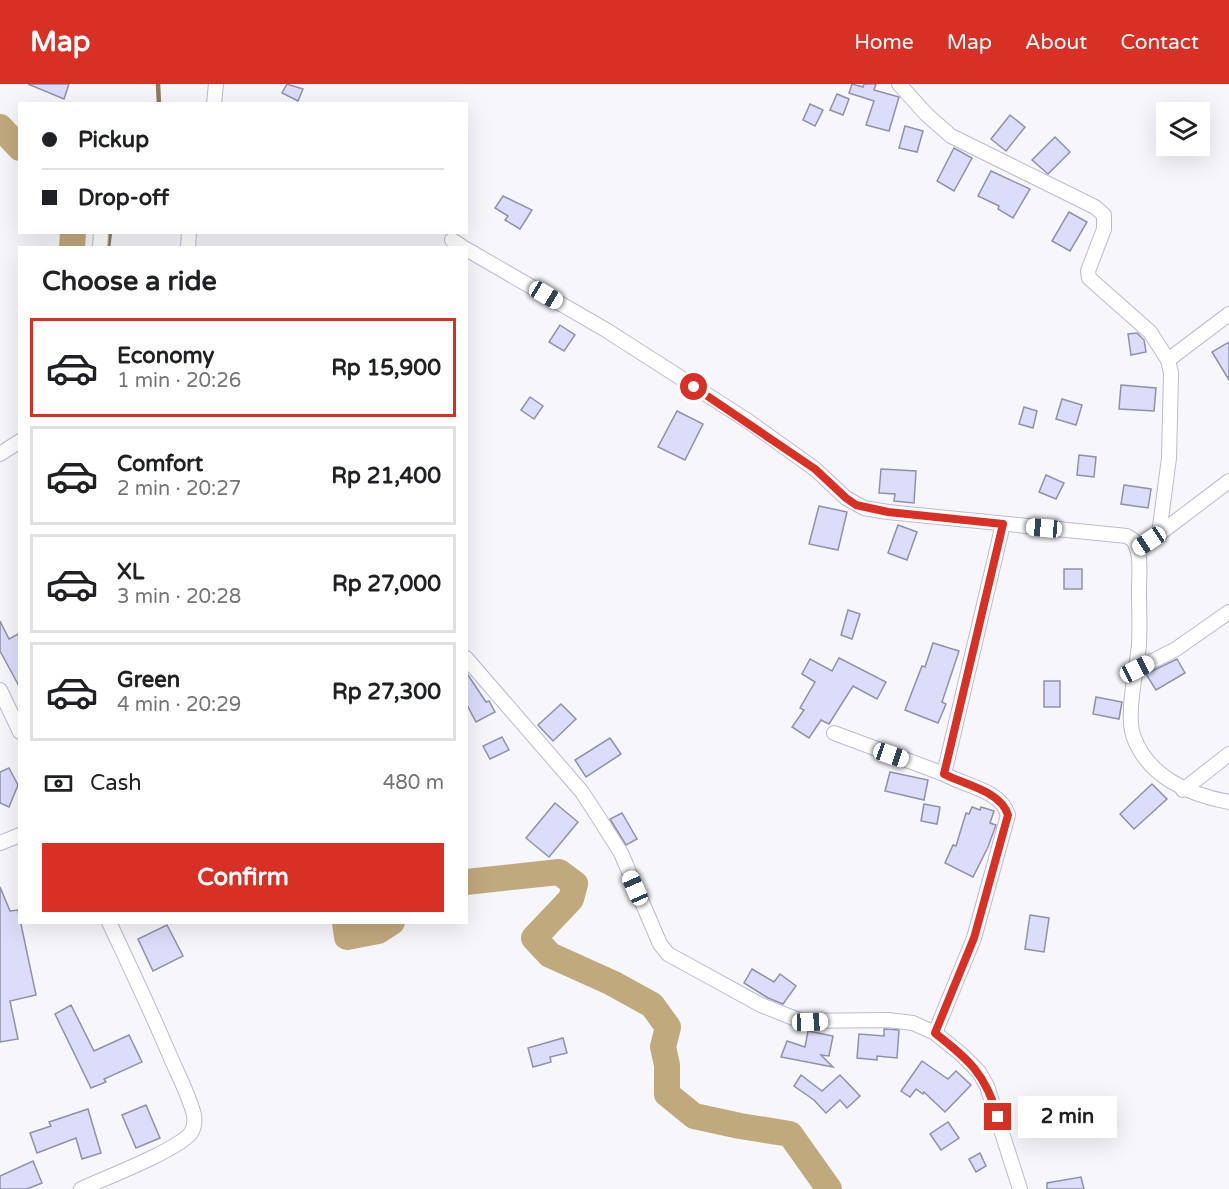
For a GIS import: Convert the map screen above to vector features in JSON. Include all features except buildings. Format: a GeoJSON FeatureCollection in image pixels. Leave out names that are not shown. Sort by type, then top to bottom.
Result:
{"type":"FeatureCollection","features":[{"type":"Feature","properties":{"kind":"street"},"geometry":{"type":"LineString","coordinates":[[214,102],[216,84]]}},
{"type":"Feature","properties":{"kind":"street"},"geometry":{"type":"LineString","coordinates":[[898,84],[927,115],[951,136],[1101,211],[1106,218],[1088,271],[1089,278],[1150,332],[1168,360],[1171,373],[1169,458],[1160,534]]}},
{"type":"Feature","properties":{"kind":"street"},"geometry":{"type":"LineString","coordinates":[[468,250],[606,330],[748,421],[815,469],[856,505],[888,512],[1126,536],[1133,540],[1137,549],[1139,641],[1131,716],[1133,735],[1144,755],[1158,771],[1184,790],[1203,797],[1229,802]]}},
{"type":"Feature","properties":{"kind":"street"},"geometry":{"type":"LineString","coordinates":[[1168,360],[1229,314]]}},
{"type":"Feature","properties":{"kind":"street"},"geometry":{"type":"LineString","coordinates":[[0,454],[18,442]]}},
{"type":"Feature","properties":{"kind":"street"},"geometry":{"type":"LineString","coordinates":[[1137,549],[1229,481]]}},
{"type":"Feature","properties":{"kind":"street"},"geometry":{"type":"LineString","coordinates":[[944,774],[1003,524]]}},
{"type":"Feature","properties":{"kind":"street"},"geometry":{"type":"LineString","coordinates":[[1137,669],[1176,649],[1229,612]]}},
{"type":"Feature","properties":{"kind":"street"},"geometry":{"type":"LineString","coordinates":[[468,660],[582,792],[621,853],[660,944],[668,954],[751,1000],[791,1018],[810,1022],[888,1020],[913,1023],[935,1033],[979,1072],[987,1086],[1020,1189]]}},
{"type":"Feature","properties":{"kind":"street"},"geometry":{"type":"LineString","coordinates":[[0,690],[18,728]]}},
{"type":"Feature","properties":{"kind":"street"},"geometry":{"type":"LineString","coordinates":[[834,733],[944,774],[996,796],[1005,804],[1008,815],[974,938],[935,1033]]}},
{"type":"Feature","properties":{"kind":"street"},"geometry":{"type":"LineString","coordinates":[[1184,790],[1229,754]]}},
{"type":"Feature","properties":{"kind":"street"},"geometry":{"type":"LineString","coordinates":[[0,843],[18,835]]}},
{"type":"Feature","properties":{"kind":"street"},"geometry":{"type":"LineString","coordinates":[[81,1189],[165,1150],[192,1132],[194,1125],[187,1094],[147,1001],[110,924]]}},
{"type":"Feature","properties":{"kind":"waterway"},"geometry":{"type":"LineString","coordinates":[[158,84],[159,102]]}},
{"type":"Feature","properties":{"kind":"waterway"},"geometry":{"type":"LineString","coordinates":[[0,127],[18,146]]}},
{"type":"Feature","properties":{"kind":"waterway"},"geometry":{"type":"LineString","coordinates":[[72,246],[73,234]]}},
{"type":"Feature","properties":{"kind":"waterway"},"geometry":{"type":"LineString","coordinates":[[108,246],[110,234]]}},
{"type":"Feature","properties":{"kind":"waterway"},"geometry":{"type":"LineString","coordinates":[[468,882],[559,872],[575,884],[571,899],[534,938],[550,955],[612,983],[652,1005],[668,1027],[663,1047],[667,1065],[667,1094],[694,1116],[790,1134],[829,1189]]}},
{"type":"Feature","properties":{"kind":"waterway"},"geometry":{"type":"LineString","coordinates":[[345,924],[347,937],[378,931],[389,924]]}},
{"type":"Feature","properties":{"kind":"route"},"geometry":{"type":"LineString","coordinates":[[694,387],[748,421],[815,469],[856,505],[888,512],[1003,524],[944,774],[996,796],[1005,804],[1008,815],[974,938],[935,1033],[979,1072],[992,1096],[998,1117]]}}]}
